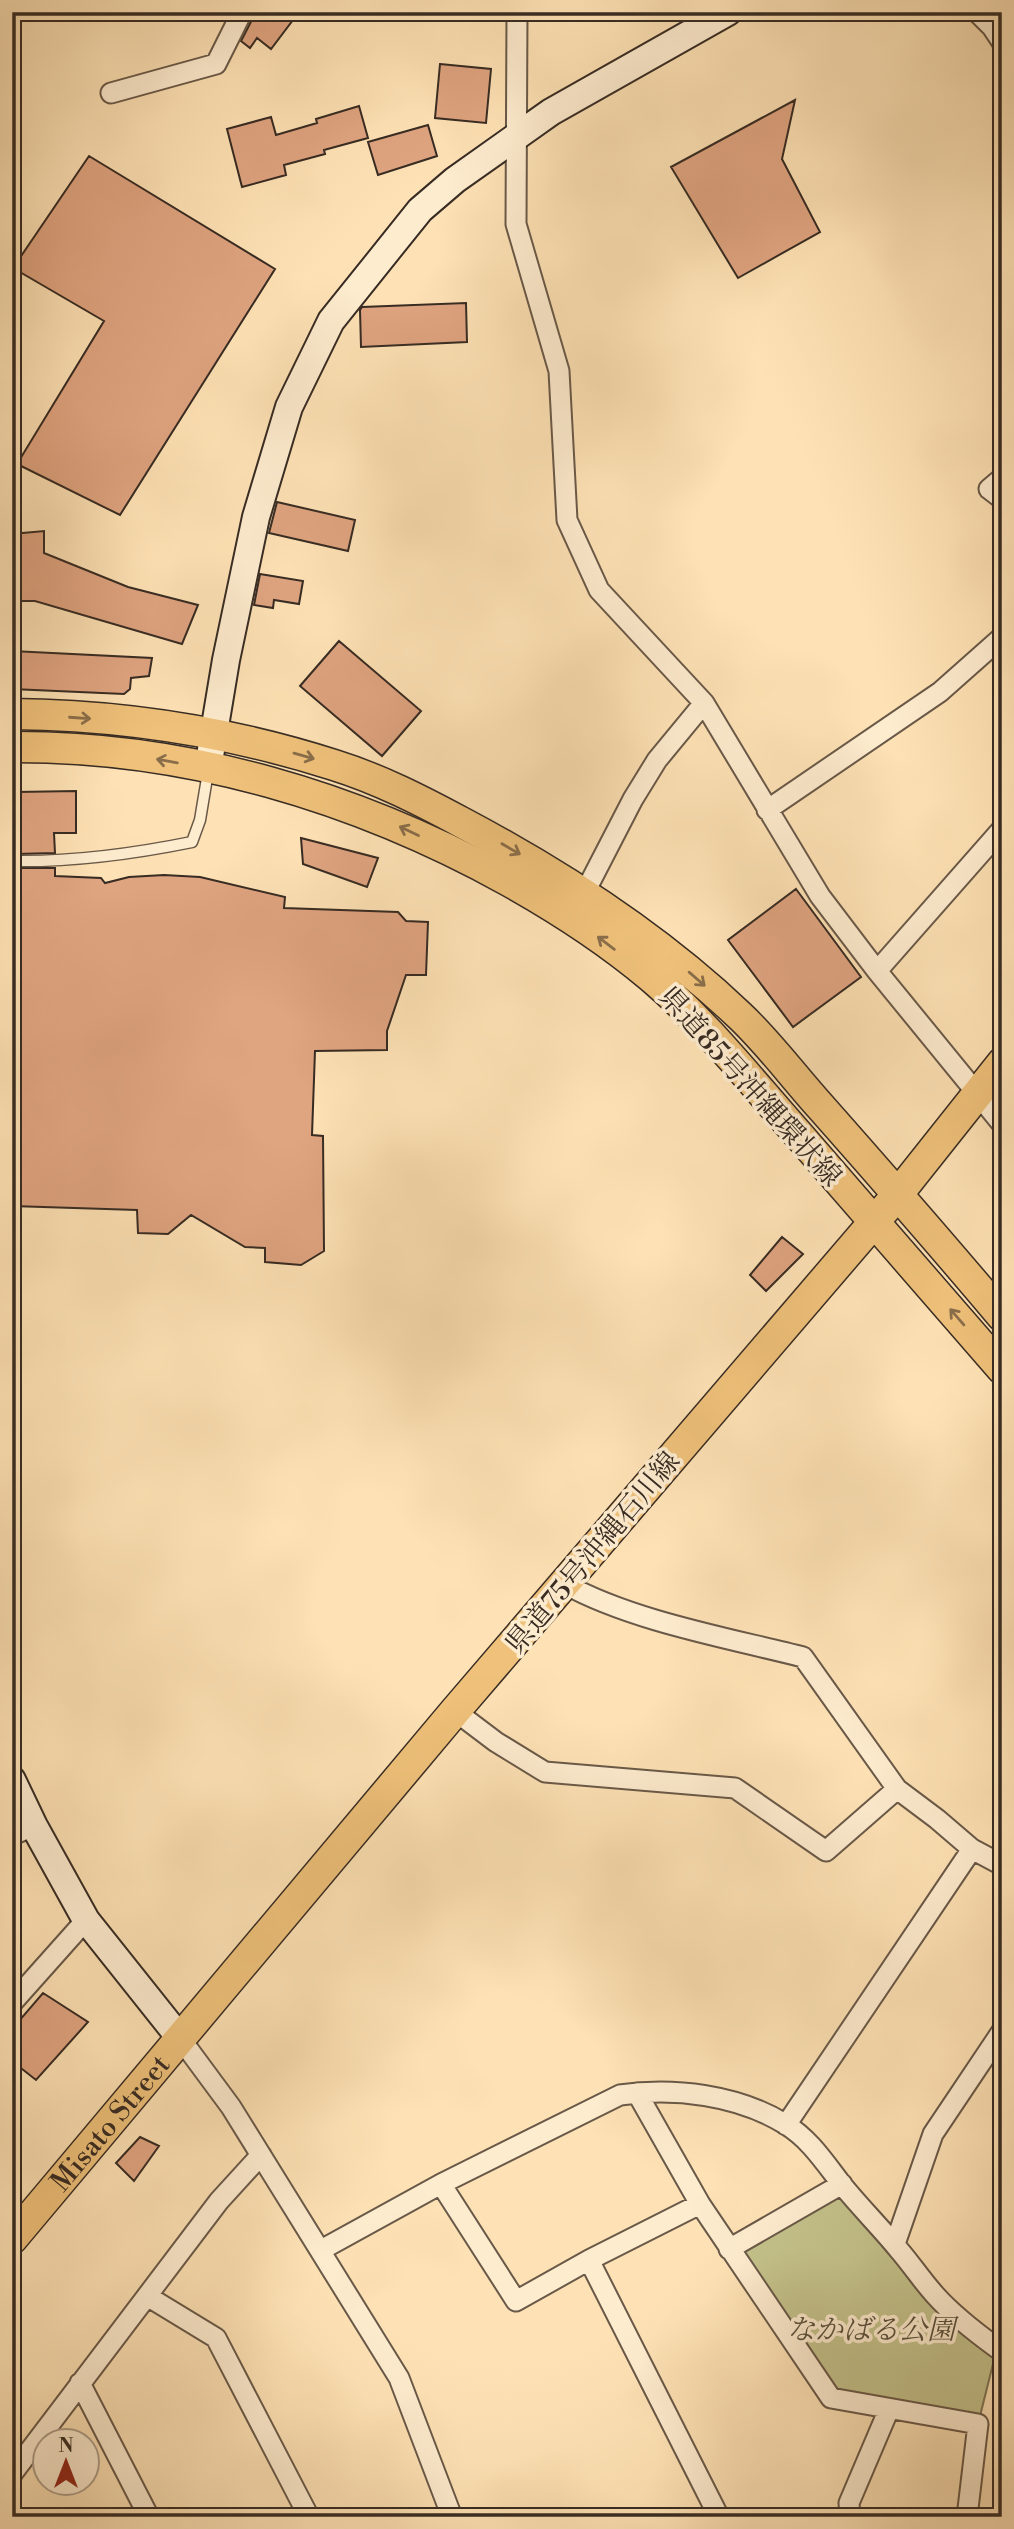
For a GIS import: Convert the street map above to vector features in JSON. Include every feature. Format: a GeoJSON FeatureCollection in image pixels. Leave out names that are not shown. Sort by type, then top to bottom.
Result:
{"type":"FeatureCollection","features":[{"type":"Feature","properties":{"kind":"main road","name":"県道85号沖縄環状線"},"geometry":{"type":"LineString","coordinates":[[12,714],[95,719],[214,734],[258,743],[337,766],[407,793],[585,892],[674,958],[741,1016],[1002,1316]]}},
{"type":"Feature","properties":{"kind":"main road","name":"県道85号沖縄環状線"},"geometry":{"type":"LineString","coordinates":[[12,747],[111,752],[251,777],[324,797],[392,823],[479,864],[565,912],[651,977],[715,1039],[1002,1369]]}},
{"type":"Feature","properties":{"kind":"main road","name":"県道75号沖縄石川線"},"geometry":{"type":"LineString","coordinates":[[180,2038],[455,1711],[898,1194],[1002,1063]]}},
{"type":"Feature","properties":{"kind":"main road","name":"Misato Street"},"geometry":{"type":"LineString","coordinates":[[12,2239],[180,2038]]}},
{"type":"Feature","properties":{"kind":"street"},"geometry":{"type":"LineString","coordinates":[[111,93],[216,64],[242,12]]}},
{"type":"Feature","properties":{"kind":"street"},"geometry":{"type":"LineString","coordinates":[[517,12],[516,224],[559,371],[568,520],[599,590],[704,702],[820,896],[877,971],[1002,1124]]}},
{"type":"Feature","properties":{"kind":"street"},"geometry":{"type":"LineString","coordinates":[[208,768],[226,660],[256,517],[289,407],[331,321],[420,210],[454,180],[551,112],[729,12]]}},
{"type":"Feature","properties":{"kind":"street"},"geometry":{"type":"LineString","coordinates":[[977,12],[1002,42]]}},
{"type":"Feature","properties":{"kind":"street"},"geometry":{"type":"LineString","coordinates":[[1002,478],[989,489],[1002,499]]}},
{"type":"Feature","properties":{"kind":"street"},"geometry":{"type":"LineString","coordinates":[[767,810],[940,692],[1002,637]]}},
{"type":"Feature","properties":{"kind":"street"},"geometry":{"type":"LineString","coordinates":[[585,892],[633,799],[657,760],[704,702]]}},
{"type":"Feature","properties":{"kind":"street"},"geometry":{"type":"LineString","coordinates":[[877,971],[1002,829]]}},
{"type":"Feature","properties":{"kind":"street"},"geometry":{"type":"LineString","coordinates":[[565,1584],[586,1595],[647,1617],[803,1657],[897,1789],[972,1849],[1002,1865]]}},
{"type":"Feature","properties":{"kind":"street"},"geometry":{"type":"LineString","coordinates":[[455,1711],[496,1742],[545,1772],[735,1788],[826,1851],[897,1789]]}},
{"type":"Feature","properties":{"kind":"street"},"geometry":{"type":"LineString","coordinates":[[12,1780],[23,1830],[86,1920],[231,2107],[399,2378],[452,2517]]}},
{"type":"Feature","properties":{"kind":"street"},"geometry":{"type":"LineString","coordinates":[[786,2124],[972,1849]]}},
{"type":"Feature","properties":{"kind":"street"},"geometry":{"type":"LineString","coordinates":[[12,2003],[86,1920]]}},
{"type":"Feature","properties":{"kind":"street"},"geometry":{"type":"LineString","coordinates":[[895,2244],[933,2134],[1002,2031]]}},
{"type":"Feature","properties":{"kind":"street"},"geometry":{"type":"LineString","coordinates":[[637,2093],[700,2204],[831,2398],[978,2424],[967,2517]]}},
{"type":"Feature","properties":{"kind":"street"},"geometry":{"type":"LineString","coordinates":[[321,2250],[441,2184],[620,2095],[673,2093],[712,2097],[751,2106],[786,2124],[818,2152],[934,2294],[964,2323],[1002,2349]]}},
{"type":"Feature","properties":{"kind":"street"},"geometry":{"type":"LineString","coordinates":[[12,2474],[219,2201],[261,2155]]}},
{"type":"Feature","properties":{"kind":"street"},"geometry":{"type":"LineString","coordinates":[[441,2184],[516,2301],[589,2260],[700,2204]]}},
{"type":"Feature","properties":{"kind":"street"},"geometry":{"type":"LineString","coordinates":[[729,2249],[842,2184]]}},
{"type":"Feature","properties":{"kind":"street"},"geometry":{"type":"LineString","coordinates":[[589,2260],[719,2517]]}},
{"type":"Feature","properties":{"kind":"street"},"geometry":{"type":"LineString","coordinates":[[147,2297],[216,2337],[309,2517]]}},
{"type":"Feature","properties":{"kind":"street"},"geometry":{"type":"LineString","coordinates":[[80,2383],[149,2517]]}},
{"type":"Feature","properties":{"kind":"street"},"geometry":{"type":"LineString","coordinates":[[850,2517],[849,2503],[889,2409]]}},
{"type":"Feature","properties":{"kind":"lane"},"geometry":{"type":"LineString","coordinates":[[12,861],[143,852],[192,842],[200,820],[208,768]]}},
{"type":"Feature","properties":{"kind":"green space","name":"なかばる公園"},"geometry":{"type":"Polygon","coordinates":[[[842,2184],[997,2348],[978,2424],[831,2398],[729,2249],[842,2184]]]}},
{"type":"Feature","properties":{"kind":"building"},"geometry":{"type":"Polygon","coordinates":[[[256,12],[299,12],[271,49],[257,38],[250,48],[241,41],[256,12]]]}},
{"type":"Feature","properties":{"kind":"building"},"geometry":{"type":"Polygon","coordinates":[[[440,64],[491,69],[486,123],[435,118],[440,64]]]}},
{"type":"Feature","properties":{"kind":"building"},"geometry":{"type":"Polygon","coordinates":[[[795,100],[782,159],[820,232],[738,278],[671,167],[795,100]]]}},
{"type":"Feature","properties":{"kind":"building"},"geometry":{"type":"Polygon","coordinates":[[[359,106],[368,138],[284,165],[286,175],[242,187],[227,129],[271,117],[276,135],[317,123],[316,119],[359,106]]]}},
{"type":"Feature","properties":{"kind":"building"},"geometry":{"type":"Polygon","coordinates":[[[428,125],[437,156],[378,175],[368,142],[428,125]]]}},
{"type":"Feature","properties":{"kind":"building"},"geometry":{"type":"Polygon","coordinates":[[[89,156],[275,269],[120,515],[17,464],[104,321],[13,268],[89,156]]]}},
{"type":"Feature","properties":{"kind":"building"},"geometry":{"type":"Polygon","coordinates":[[[466,303],[467,342],[361,347],[362,307],[466,303]]]}},
{"type":"Feature","properties":{"kind":"building"},"geometry":{"type":"Polygon","coordinates":[[[277,502],[355,520],[348,551],[269,533],[277,502]]]}},
{"type":"Feature","properties":{"kind":"building"},"geometry":{"type":"Polygon","coordinates":[[[44,531],[44,553],[128,587],[198,605],[182,644],[35,601],[12,601],[12,534],[44,531]]]}},
{"type":"Feature","properties":{"kind":"building"},"geometry":{"type":"Polygon","coordinates":[[[260,574],[303,581],[299,604],[274,600],[273,608],[254,605],[260,574]]]}},
{"type":"Feature","properties":{"kind":"building"},"geometry":{"type":"Polygon","coordinates":[[[339,641],[421,711],[382,756],[300,686],[339,641]]]}},
{"type":"Feature","properties":{"kind":"building"},"geometry":{"type":"Polygon","coordinates":[[[12,651],[152,658],[149,676],[131,678],[130,689],[124,694],[12,689],[12,651]]]}},
{"type":"Feature","properties":{"kind":"building"},"geometry":{"type":"Polygon","coordinates":[[[76,791],[76,833],[54,833],[55,853],[16,854],[16,792],[76,791]]]}},
{"type":"Feature","properties":{"kind":"building"},"geometry":{"type":"Polygon","coordinates":[[[301,838],[378,858],[367,887],[303,864],[301,838]]]}},
{"type":"Feature","properties":{"kind":"building"},"geometry":{"type":"Polygon","coordinates":[[[16,868],[55,868],[55,876],[101,878],[105,883],[129,877],[200,877],[285,897],[284,908],[398,912],[406,921],[428,922],[426,975],[406,975],[387,1031],[387,1050],[315,1051],[312,1135],[323,1136],[324,1251],[301,1265],[265,1262],[265,1248],[245,1247],[191,1215],[168,1234],[138,1233],[137,1210],[12,1206],[12,875],[17,875],[16,868]]]}},
{"type":"Feature","properties":{"kind":"building"},"geometry":{"type":"Polygon","coordinates":[[[796,889],[861,977],[793,1027],[728,940],[796,889]]]}},
{"type":"Feature","properties":{"kind":"building"},"geometry":{"type":"Polygon","coordinates":[[[782,1237],[803,1254],[766,1291],[750,1275],[782,1237]]]}},
{"type":"Feature","properties":{"kind":"building"},"geometry":{"type":"Polygon","coordinates":[[[43,1993],[88,2022],[36,2080],[12,2061],[12,2029],[43,1993]]]}},
{"type":"Feature","properties":{"kind":"building"},"geometry":{"type":"Polygon","coordinates":[[[140,2137],[159,2146],[134,2181],[116,2163],[140,2137]]]}}]}
